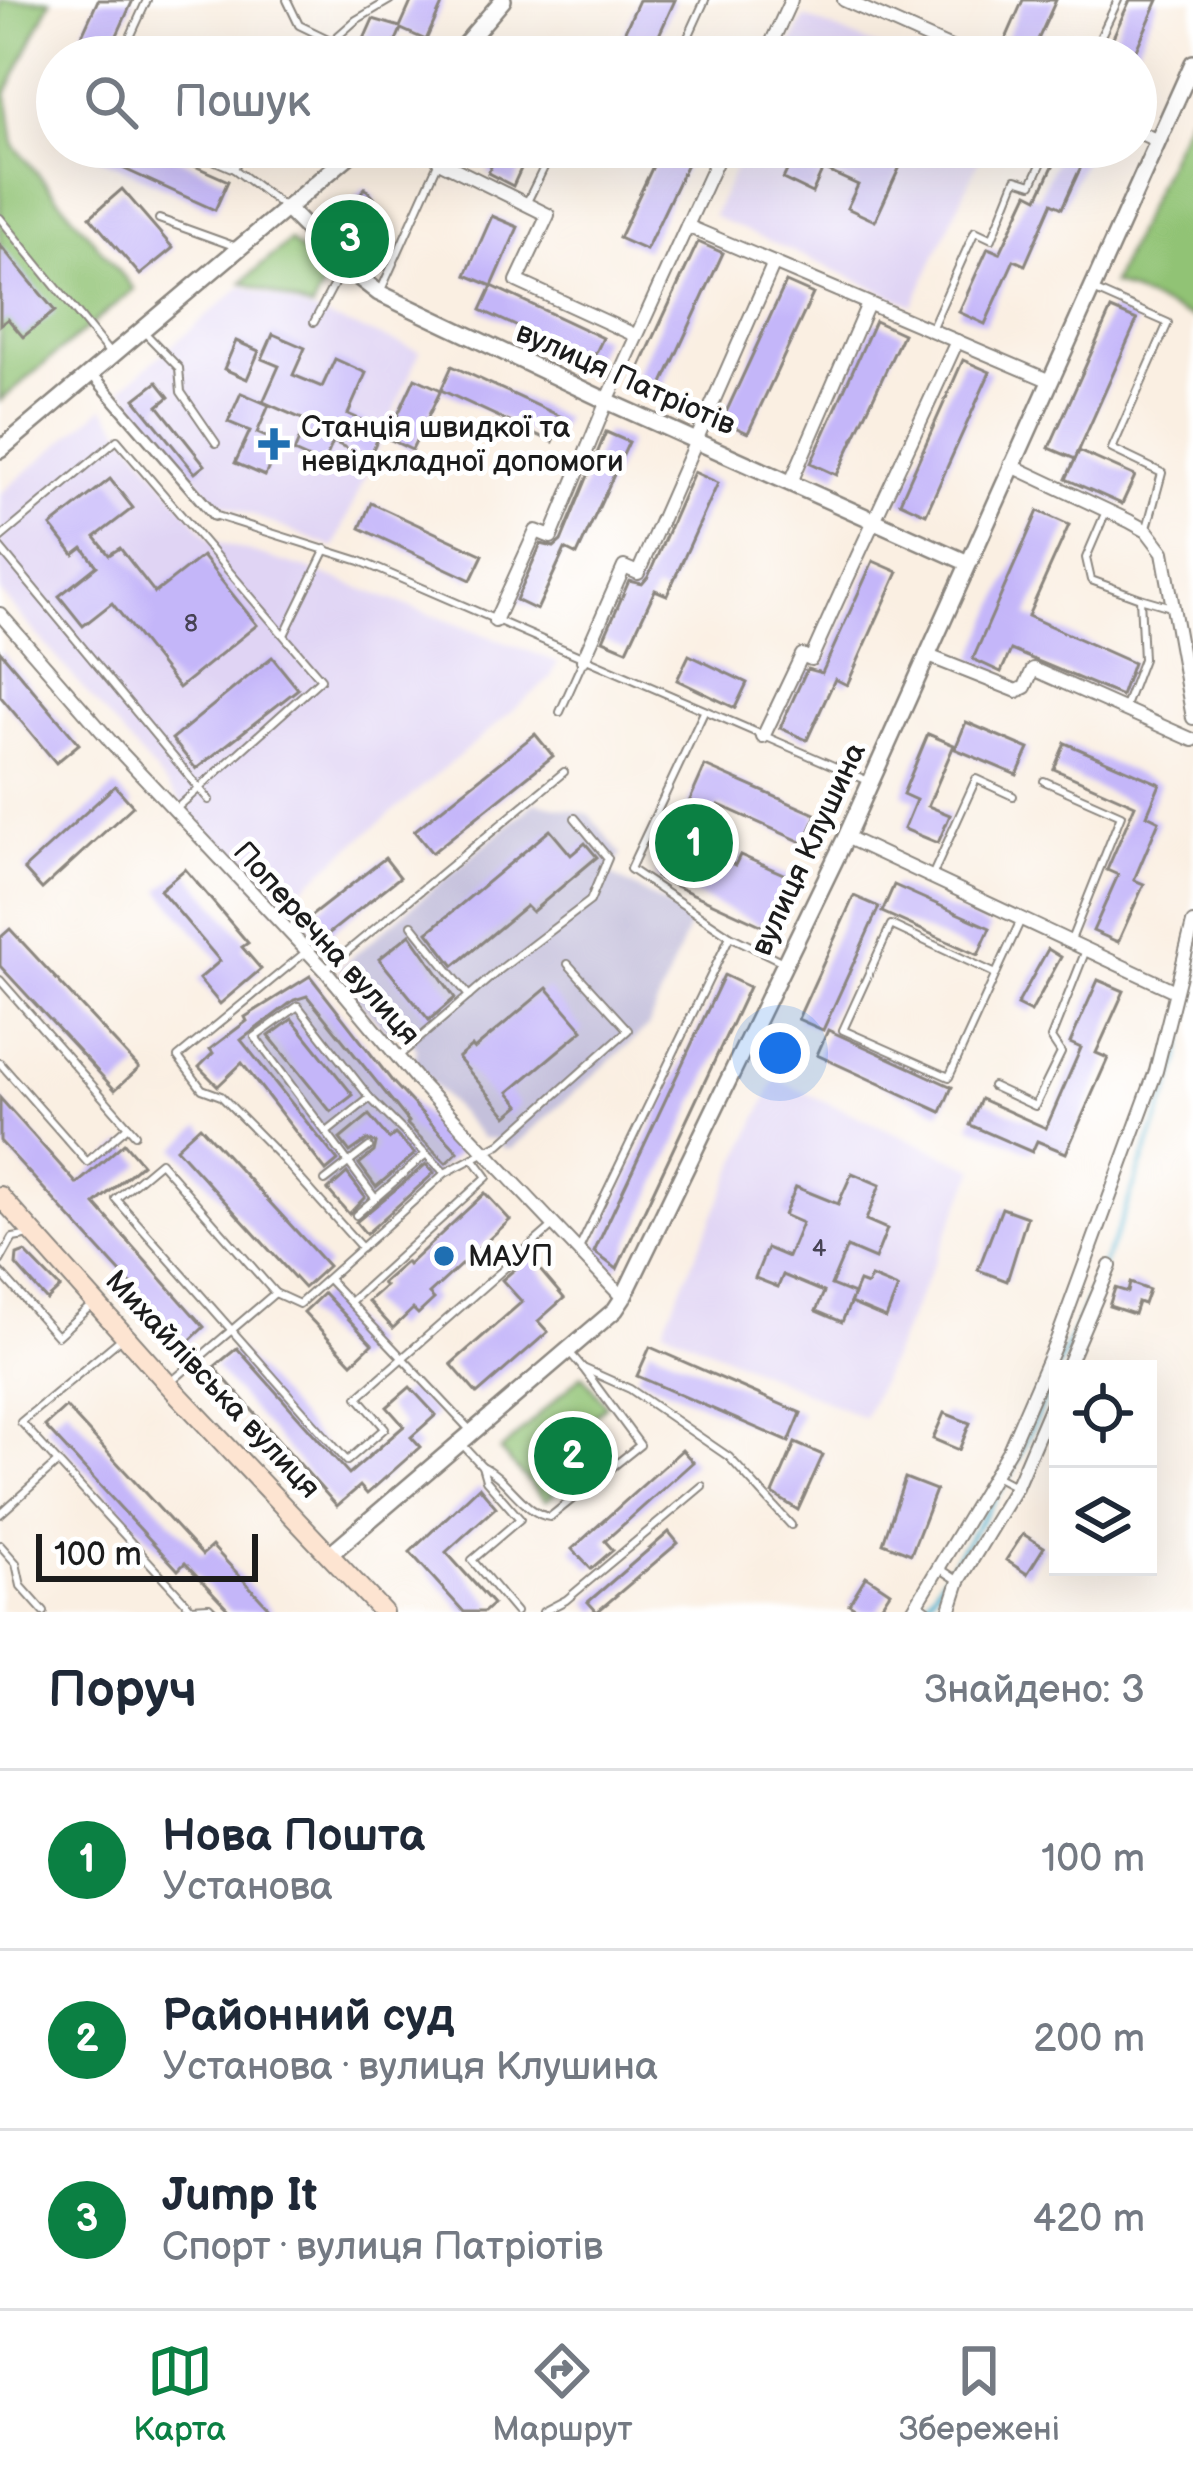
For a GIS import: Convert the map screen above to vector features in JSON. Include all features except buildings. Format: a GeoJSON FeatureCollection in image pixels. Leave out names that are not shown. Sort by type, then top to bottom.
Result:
{"type":"FeatureCollection","features":[{"type":"Feature","properties":{"kind":"main road","name":"Михайлівська вулиця"},"geometry":{"type":"LineString","coordinates":[[0,1196],[168,1384],[383,1612]]}},
{"type":"Feature","properties":{"kind":"street"},"geometry":{"type":"LineString","coordinates":[[472,36],[503,0]]}},
{"type":"Feature","properties":{"kind":"street"},"geometry":{"type":"LineString","coordinates":[[775,36],[791,0]]}},
{"type":"Feature","properties":{"kind":"street"},"geometry":{"type":"LineString","coordinates":[[844,0],[924,36]]}},
{"type":"Feature","properties":{"kind":"street","name":"вулиця Клушина"},"geometry":{"type":"LineString","coordinates":[[1158,141],[1193,63]]}},
{"type":"Feature","properties":{"kind":"street"},"geometry":{"type":"LineString","coordinates":[[0,450],[334,168]]}},
{"type":"Feature","properties":{"kind":"street"},"geometry":{"type":"LineString","coordinates":[[453,168],[548,215],[517,280],[637,336]]}},
{"type":"Feature","properties":{"kind":"street"},"geometry":{"type":"LineString","coordinates":[[495,621],[536,531],[551,537],[713,168]]}},
{"type":"Feature","properties":{"kind":"street","name":"вулиця Клушина"},"geometry":{"type":"LineString","coordinates":[[330,1554],[468,1439],[623,1298],[846,837],[1146,168]]}},
{"type":"Feature","properties":{"kind":"street","name":"вулиця Патріотів"},"geometry":{"type":"LineString","coordinates":[[286,208],[344,266],[379,293],[967,562]]}},
{"type":"Feature","properties":{"kind":"street"},"geometry":{"type":"LineString","coordinates":[[687,226],[1048,380]]}},
{"type":"Feature","properties":{"kind":"street"},"geometry":{"type":"LineString","coordinates":[[583,660],[624,567],[638,573],[774,263]]}},
{"type":"Feature","properties":{"kind":"street"},"geometry":{"type":"LineString","coordinates":[[791,482],[868,304]]}},
{"type":"Feature","properties":{"kind":"street"},"geometry":{"type":"LineString","coordinates":[[763,737],[802,655],[812,659],[957,341]]}},
{"type":"Feature","properties":{"kind":"street"},"geometry":{"type":"LineString","coordinates":[[92,374],[214,515]]}},
{"type":"Feature","properties":{"kind":"street"},"geometry":{"type":"LineString","coordinates":[[1010,465],[1107,508],[1147,531],[1163,552],[1193,718]]}},
{"type":"Feature","properties":{"kind":"street","name":"Поперечна вулиця"},"geometry":{"type":"LineString","coordinates":[[0,614],[325,970],[397,1057],[623,1298]]}},
{"type":"Feature","properties":{"kind":"street"},"geometry":{"type":"LineString","coordinates":[[926,656],[1006,689],[1025,687],[1033,669],[1193,740]]}},
{"type":"Feature","properties":{"kind":"street"},"geometry":{"type":"LineString","coordinates":[[846,837],[1175,991]]}},
{"type":"Feature","properties":{"kind":"street"},"geometry":{"type":"LineString","coordinates":[[1060,1360],[1156,1071],[1193,923]]}},
{"type":"Feature","properties":{"kind":"street"},"geometry":{"type":"LineString","coordinates":[[1066,1360],[1066,1344],[1110,1266]]}},
{"type":"Feature","properties":{"kind":"street"},"geometry":{"type":"LineString","coordinates":[[923,1610],[941,1569],[1049,1391]]}},
{"type":"Feature","properties":{"kind":"street"},"geometry":{"type":"LineString","coordinates":[[949,1612],[956,1579],[1014,1485],[1049,1392]]}},
{"type":"Feature","properties":{"kind":"lane"},"geometry":{"type":"LineString","coordinates":[[131,36],[147,0]]}},
{"type":"Feature","properties":{"kind":"lane"},"geometry":{"type":"LineString","coordinates":[[287,0],[299,25],[322,36]]}},
{"type":"Feature","properties":{"kind":"lane"},"geometry":{"type":"LineString","coordinates":[[338,36],[390,0]]}},
{"type":"Feature","properties":{"kind":"lane"},"geometry":{"type":"LineString","coordinates":[[688,36],[704,0]]}},
{"type":"Feature","properties":{"kind":"lane"},"geometry":{"type":"LineString","coordinates":[[1101,36],[1118,0]]}},
{"type":"Feature","properties":{"kind":"lane"},"geometry":{"type":"LineString","coordinates":[[379,293],[436,168]]}},
{"type":"Feature","properties":{"kind":"lane"},"geometry":{"type":"LineString","coordinates":[[526,205],[544,168]]}},
{"type":"Feature","properties":{"kind":"lane"},"geometry":{"type":"LineString","coordinates":[[930,330],[975,231],[992,239],[1016,179],[1031,184],[1039,168]]}},
{"type":"Feature","properties":{"kind":"lane"},"geometry":{"type":"LineString","coordinates":[[233,169],[286,208]]}},
{"type":"Feature","properties":{"kind":"lane"},"geometry":{"type":"LineString","coordinates":[[0,218],[112,356]]}},
{"type":"Feature","properties":{"kind":"lane"},"geometry":{"type":"LineString","coordinates":[[159,219],[239,248]]}},
{"type":"Feature","properties":{"kind":"lane"},"geometry":{"type":"LineString","coordinates":[[314,322],[344,266]]}},
{"type":"Feature","properties":{"kind":"lane"},"geometry":{"type":"LineString","coordinates":[[1091,289],[1168,323],[1112,449],[1162,473],[1147,531]]}},
{"type":"Feature","properties":{"kind":"lane"},"geometry":{"type":"LineString","coordinates":[[143,331],[179,368],[181,392],[216,443]]}},
{"type":"Feature","properties":{"kind":"lane"},"geometry":{"type":"LineString","coordinates":[[0,538],[117,440],[321,679],[175,810]]}},
{"type":"Feature","properties":{"kind":"lane"},"geometry":{"type":"LineString","coordinates":[[1107,508],[1086,558],[1091,580],[1174,608]]}},
{"type":"Feature","properties":{"kind":"lane"},"geometry":{"type":"LineString","coordinates":[[214,515],[326,549],[870,781]]}},
{"type":"Feature","properties":{"kind":"lane"},"geometry":{"type":"LineString","coordinates":[[0,548],[209,800]]}},
{"type":"Feature","properties":{"kind":"lane"},"geometry":{"type":"LineString","coordinates":[[284,635],[326,549]]}},
{"type":"Feature","properties":{"kind":"lane"},"geometry":{"type":"LineString","coordinates":[[1124,709],[1143,659],[1140,598]]}},
{"type":"Feature","properties":{"kind":"lane"},"geometry":{"type":"LineString","coordinates":[[560,712],[583,660]]}},
{"type":"Feature","properties":{"kind":"lane"},"geometry":{"type":"LineString","coordinates":[[704,712],[630,869],[730,936],[786,964]]}},
{"type":"Feature","properties":{"kind":"lane"},"geometry":{"type":"LineString","coordinates":[[325,970],[564,772]]}},
{"type":"Feature","properties":{"kind":"lane"},"geometry":{"type":"LineString","coordinates":[[932,877],[976,779],[1013,796]]}},
{"type":"Feature","properties":{"kind":"lane"},"geometry":{"type":"LineString","coordinates":[[1044,781],[1121,815],[1070,942]]}},
{"type":"Feature","properties":{"kind":"lane"},"geometry":{"type":"LineString","coordinates":[[397,1057],[590,901],[608,858],[574,818]]}},
{"type":"Feature","properties":{"kind":"lane"},"geometry":{"type":"LineString","coordinates":[[996,974],[891,925],[843,1030],[950,1077],[1022,919]]}},
{"type":"Feature","properties":{"kind":"lane"},"geometry":{"type":"LineString","coordinates":[[412,925],[469,996]]}},
{"type":"Feature","properties":{"kind":"lane"},"geometry":{"type":"LineString","coordinates":[[578,1251],[730,936]]}},
{"type":"Feature","properties":{"kind":"lane"},"geometry":{"type":"LineString","coordinates":[[992,1086],[1035,1106],[1060,1053],[1052,1038],[1086,950]]}},
{"type":"Feature","properties":{"kind":"lane"},"geometry":{"type":"LineString","coordinates":[[307,951],[178,1058],[202,1089],[220,1096],[278,1154],[362,1248]]}},
{"type":"Feature","properties":{"kind":"lane"},"geometry":{"type":"LineString","coordinates":[[554,1225],[358,1397],[385,1428],[347,1461],[116,1199],[160,1162],[275,1293],[299,1304],[445,1173],[500,1144],[628,1030],[568,964]]}},
{"type":"Feature","properties":{"kind":"lane"},"geometry":{"type":"LineString","coordinates":[[0,980],[135,1133]]}},
{"type":"Feature","properties":{"kind":"lane"},"geometry":{"type":"LineString","coordinates":[[375,1198],[255,1037],[298,1006],[370,1098],[445,1173]]}},
{"type":"Feature","properties":{"kind":"lane"},"geometry":{"type":"LineString","coordinates":[[0,1064],[87,1162],[128,1126]]}},
{"type":"Feature","properties":{"kind":"lane"},"geometry":{"type":"LineString","coordinates":[[327,1132],[370,1098]]}},
{"type":"Feature","properties":{"kind":"lane"},"geometry":{"type":"LineString","coordinates":[[326,1181],[368,1147]]}},
{"type":"Feature","properties":{"kind":"lane"},"geometry":{"type":"LineString","coordinates":[[356,1215],[426,1154]]}},
{"type":"Feature","properties":{"kind":"lane"},"geometry":{"type":"LineString","coordinates":[[350,1303],[487,1177],[472,1158]]}},
{"type":"Feature","properties":{"kind":"lane"},"geometry":{"type":"LineString","coordinates":[[0,1261],[13,1238],[34,1234]]}},
{"type":"Feature","properties":{"kind":"lane"},"geometry":{"type":"LineString","coordinates":[[0,1272],[58,1336],[95,1301]]}},
{"type":"Feature","properties":{"kind":"lane"},"geometry":{"type":"LineString","coordinates":[[328,1278],[403,1358],[468,1439],[486,1480],[520,1519],[472,1560],[516,1612]]}},
{"type":"Feature","properties":{"kind":"lane"},"geometry":{"type":"LineString","coordinates":[[168,1384],[275,1293]]}},
{"type":"Feature","properties":{"kind":"lane"},"geometry":{"type":"LineString","coordinates":[[125,1335],[21,1422],[191,1608],[209,1607],[214,1612]]}},
{"type":"Feature","properties":{"kind":"lane"},"geometry":{"type":"LineString","coordinates":[[482,1466],[498,1474],[536,1514],[550,1517],[640,1445],[568,1351]]}},
{"type":"Feature","properties":{"kind":"lane"},"geometry":{"type":"LineString","coordinates":[[583,1369],[630,1389],[729,1457],[791,1525]]}},
{"type":"Feature","properties":{"kind":"lane"},"geometry":{"type":"LineString","coordinates":[[0,1514],[58,1462]]}},
{"type":"Feature","properties":{"kind":"lane"},"geometry":{"type":"LineString","coordinates":[[998,1477],[1014,1485]]}},
{"type":"Feature","properties":{"kind":"lane"},"geometry":{"type":"LineString","coordinates":[[543,1612],[566,1600],[702,1486]]}},
{"type":"Feature","properties":{"kind":"lane"},"geometry":{"type":"LineString","coordinates":[[0,1545],[16,1562],[21,1586],[44,1612]]}},
{"type":"Feature","properties":{"kind":"lane"},"geometry":{"type":"LineString","coordinates":[[941,1569],[956,1579]]}},
{"type":"Feature","properties":{"kind":"shaded area"},"geometry":{"type":"Polygon","coordinates":[[[805,17],[851,36],[796,36],[805,17]]]}},
{"type":"Feature","properties":{"kind":"shaded area"},"geometry":{"type":"Polygon","coordinates":[[[735,168],[975,168],[913,305],[713,216],[735,168]]]}},
{"type":"Feature","properties":{"kind":"shaded area","name":"Станція швидкої та невідкладної допомоги"},"geometry":{"type":"Polygon","coordinates":[[[242,286],[420,351],[334,548],[215,500],[122,388],[242,286]]]}},
{"type":"Feature","properties":{"kind":"shaded area"},"geometry":{"type":"Polygon","coordinates":[[[104,407],[210,540],[317,572],[558,662],[550,679],[275,911],[0,592],[0,494],[104,407]]]}},
{"type":"Feature","properties":{"kind":"shaded area"},"geometry":{"type":"Polygon","coordinates":[[[536,802],[589,814],[621,855],[610,874],[677,911],[689,926],[648,1027],[511,1149],[504,1149],[495,1139],[482,1138],[414,1063],[417,1048],[399,1027],[389,1035],[341,981],[340,967],[536,802]]]}},
{"type":"Feature","properties":{"kind":"shaded area"},"geometry":{"type":"Polygon","coordinates":[[[310,976],[392,1081],[458,1152],[368,1236],[316,1177],[325,1170],[223,1039],[247,1022],[245,1017],[310,976]]]}},
{"type":"Feature","properties":{"kind":"shaded area"},"geometry":{"type":"Polygon","coordinates":[[[775,1079],[976,1169],[864,1418],[663,1328],[775,1079]]]}},
{"type":"Feature","properties":{"kind":"green space"},"geometry":{"type":"Polygon","coordinates":[[[0,0],[51,0],[7,92],[14,145],[134,289],[0,401],[0,0]]]}},
{"type":"Feature","properties":{"kind":"green space"},"geometry":{"type":"Polygon","coordinates":[[[1188,116],[1193,118],[1193,318],[1112,284],[1188,116]]]}},
{"type":"Feature","properties":{"kind":"green space"},"geometry":{"type":"Polygon","coordinates":[[[290,241],[327,277],[312,309],[242,282],[290,241]]]}},
{"type":"Feature","properties":{"kind":"green space"},"geometry":{"type":"Polygon","coordinates":[[[582,1375],[606,1405],[534,1469],[555,1493],[546,1501],[500,1451],[582,1375]]]}},
{"type":"Feature","properties":{"kind":"waterway"},"geometry":{"type":"LineString","coordinates":[[920,1612],[1012,1473],[1117,1232],[1178,1066],[1193,991]]}},
{"type":"Feature","properties":{"kind":"place","name":"Jump It"},"geometry":{"type":"Point","coordinates":[350,239]}},
{"type":"Feature","properties":{"kind":"place","name":"Станція швидкої та невідкладної допомоги"},"geometry":{"type":"Point","coordinates":[274,444]}},
{"type":"Feature","properties":{"kind":"place","name":"Нова Пошта"},"geometry":{"type":"Point","coordinates":[694,843]}},
{"type":"Feature","properties":{"kind":"place","name":"МАУП"},"geometry":{"type":"Point","coordinates":[444,1256]}},
{"type":"Feature","properties":{"kind":"place","name":"Районний суд"},"geometry":{"type":"Point","coordinates":[573,1456]}}]}
